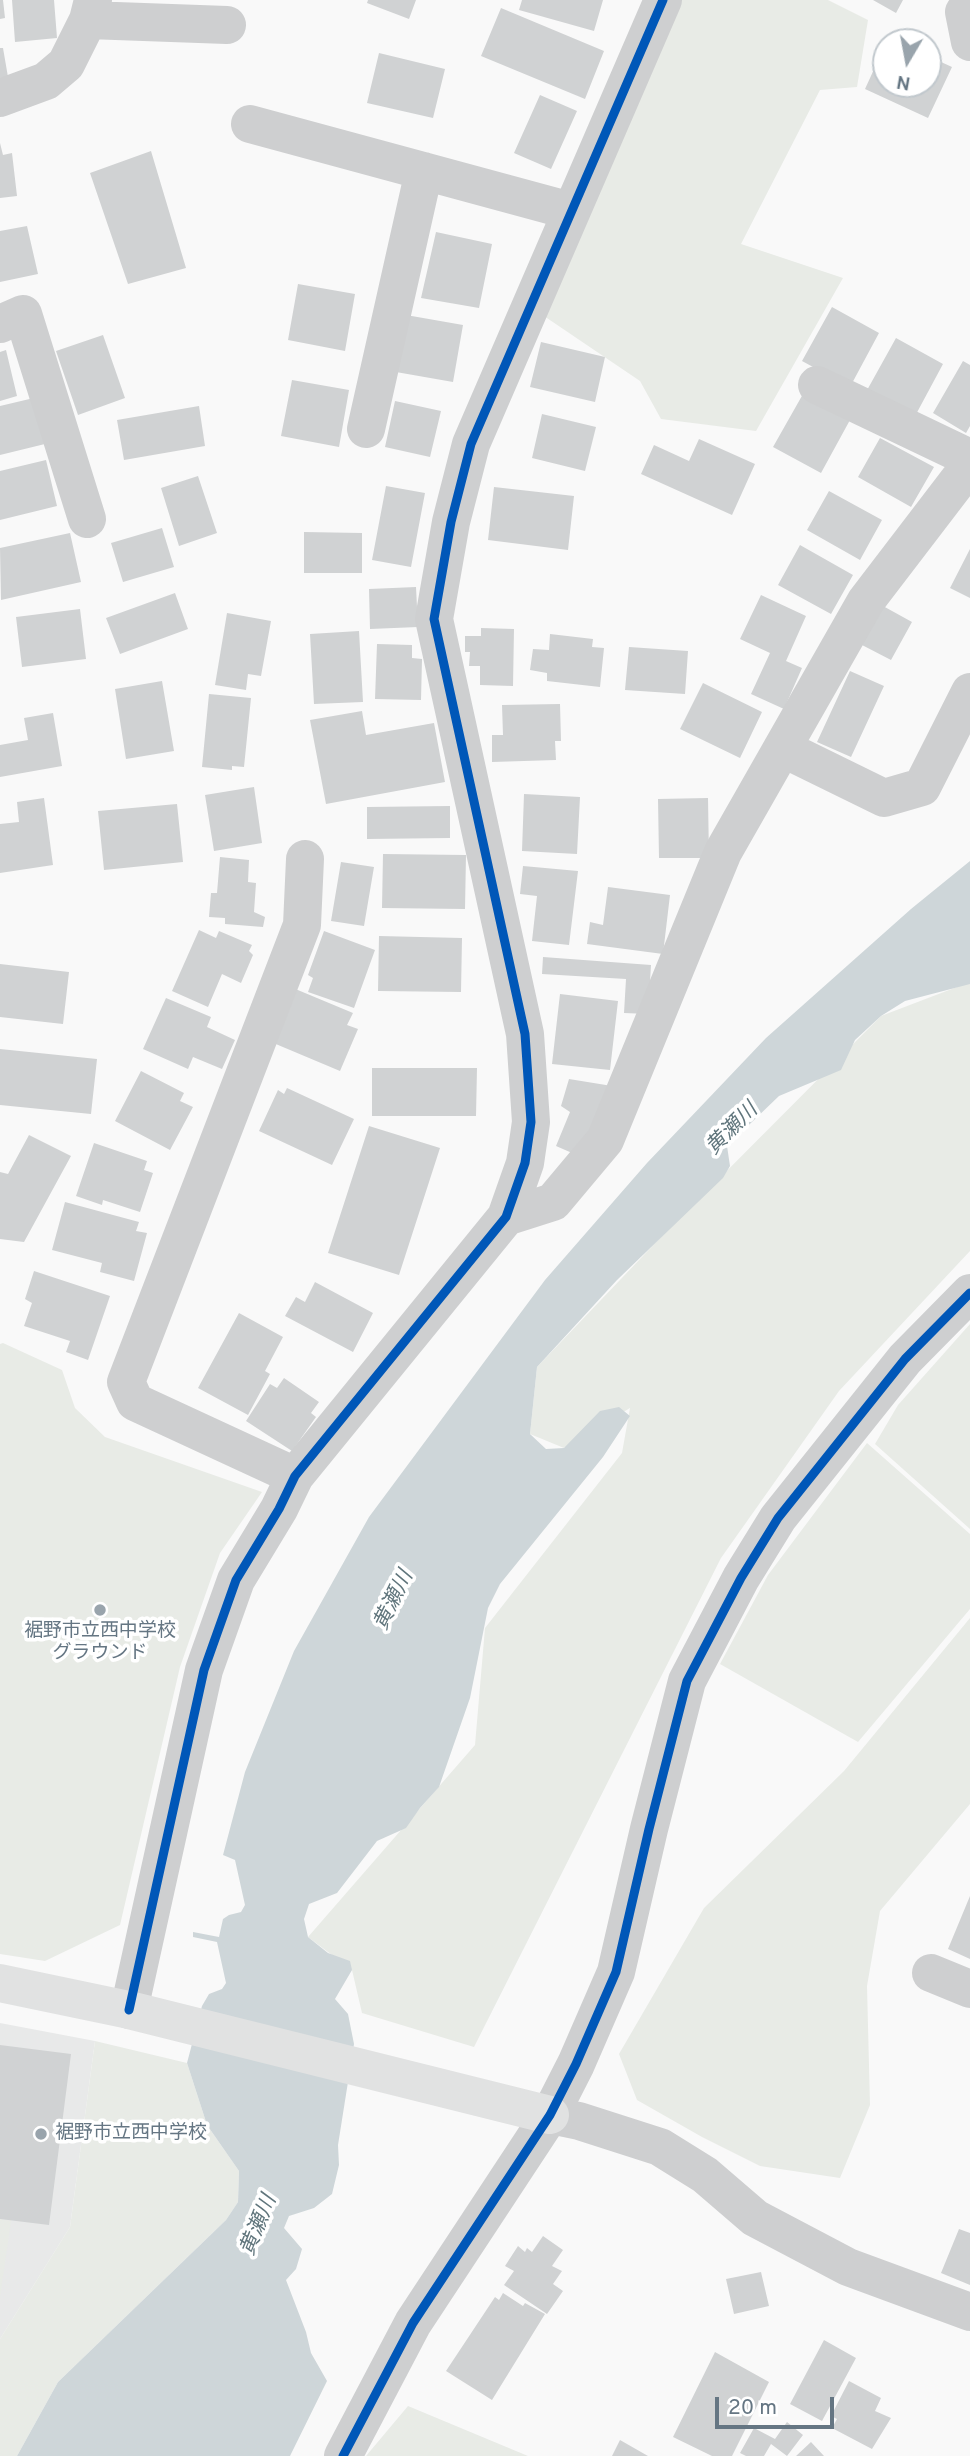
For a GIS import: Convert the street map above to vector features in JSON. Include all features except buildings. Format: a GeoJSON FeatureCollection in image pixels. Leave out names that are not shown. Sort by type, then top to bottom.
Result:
{"type":"FeatureCollection","features":[{"type":"Feature","properties":{"kind":"street"},"geometry":{"type":"LineString","coordinates":[[138,2012],[204,1670],[236,1580],[279,1509],[295,1476],[506,1217],[525,1163],[531,1122],[525,1034],[434,619],[451,522],[471,444],[663,0]]}},
{"type":"Feature","properties":{"kind":"street"},"geometry":{"type":"LineString","coordinates":[[0,98],[46,81],[66,64],[90,10],[226,25]]}},
{"type":"Feature","properties":{"kind":"street"},"geometry":{"type":"LineString","coordinates":[[250,124],[571,211]]}},
{"type":"Feature","properties":{"kind":"street"},"geometry":{"type":"LineString","coordinates":[[366,429],[424,171]]}},
{"type":"Feature","properties":{"kind":"street"},"geometry":{"type":"LineString","coordinates":[[0,324],[23,314],[87,519]]}},
{"type":"Feature","properties":{"kind":"street"},"geometry":{"type":"LineString","coordinates":[[817,385],[970,458]]}},
{"type":"Feature","properties":{"kind":"street"},"geometry":{"type":"LineString","coordinates":[[506,1217],[553,1202],[605,1140],[723,852],[866,601],[970,465]]}},
{"type":"Feature","properties":{"kind":"street"},"geometry":{"type":"LineString","coordinates":[[782,748],[884,798],[922,788],[970,692]]}},
{"type":"Feature","properties":{"kind":"street"},"geometry":{"type":"LineString","coordinates":[[295,1476],[135,1402],[126,1382],[302,925],[305,859]]}},
{"type":"Feature","properties":{"kind":"street"},"geometry":{"type":"LineString","coordinates":[[344,2456],[413,2323],[551,2115],[576,2064],[616,1972],[687,1681],[741,1578],[778,1518],[905,1359],[970,1293]]}},
{"type":"Feature","properties":{"kind":"street"},"geometry":{"type":"LineString","coordinates":[[931,1973],[970,1989]]}},
{"type":"Feature","properties":{"kind":"street"},"geometry":{"type":"LineString","coordinates":[[0,1983],[138,2012],[579,2121],[660,2147],[705,2175],[755,2218],[848,2267],[970,2312]]}},
{"type":"Feature","properties":{"kind":"shaded area"},"geometry":{"type":"Polygon","coordinates":[[[665,0],[828,0],[868,20],[857,87],[820,90],[741,244],[843,278],[756,431],[661,419],[640,381],[541,314],[665,0]]]}},
{"type":"Feature","properties":{"kind":"shaded area"},"geometry":{"type":"Polygon","coordinates":[[[970,982],[970,1251],[839,1391],[721,1558],[474,2047],[362,2013],[352,1970],[308,1937],[475,1745],[485,1628],[622,1453],[630,1408],[564,1448],[530,1434],[537,1367],[661,1237],[881,1016],[970,982]]]}},
{"type":"Feature","properties":{"kind":"shaded area"},"geometry":{"type":"Polygon","coordinates":[[[970,1324],[970,1529],[875,1444],[898,1405],[970,1324]]]}},
{"type":"Feature","properties":{"kind":"shaded area","name":"裾野市立西中学校 グラウンド"},"geometry":{"type":"Polygon","coordinates":[[[0,1344],[62,1370],[75,1408],[105,1437],[262,1492],[220,1553],[180,1667],[120,1925],[45,1961],[0,1954],[0,1344]]]}},
{"type":"Feature","properties":{"kind":"shaded area"},"geometry":{"type":"Polygon","coordinates":[[[867,1443],[970,1534],[970,1609],[858,1742],[720,1664],[768,1575],[867,1443]]]}},
{"type":"Feature","properties":{"kind":"shaded area"},"geometry":{"type":"Polygon","coordinates":[[[970,1618],[970,1804],[880,1911],[867,1986],[870,2105],[840,2178],[760,2166],[637,2100],[619,2054],[704,1908],[844,1771],[970,1618]]]}},
{"type":"Feature","properties":{"kind":"shaded area","name":"裾野市立西中学校"},"geometry":{"type":"Polygon","coordinates":[[[0,2023],[95,2041],[70,2227],[0,2339],[0,2023]]]}},
{"type":"Feature","properties":{"kind":"shaded area"},"geometry":{"type":"Polygon","coordinates":[[[95,2041],[187,2063],[207,2125],[239,2171],[238,2202],[226,2220],[58,2382],[17,2456],[0,2456],[0,2339],[70,2227],[95,2041]]]}},
{"type":"Feature","properties":{"kind":"shaded area"},"geometry":{"type":"Polygon","coordinates":[[[0,2219],[11,2221],[0,2297],[0,2219]]]}},
{"type":"Feature","properties":{"kind":"shaded area"},"geometry":{"type":"Polygon","coordinates":[[[408,2406],[528,2456],[366,2456],[408,2406]]]}},
{"type":"Feature","properties":{"kind":"water","name":"黄瀬川"},"geometry":{"type":"Polygon","coordinates":[[[970,861],[970,984],[905,1001],[881,1016],[855,1040],[841,1070],[779,1096],[727,1146],[730,1166],[723,1178],[617,1280],[537,1367],[530,1434],[546,1449],[564,1448],[600,1411],[619,1407],[630,1416],[603,1457],[500,1584],[488,1608],[470,1698],[439,1787],[406,1828],[377,1841],[337,1893],[309,1904],[304,1919],[308,1937],[328,1953],[350,1961],[352,1970],[335,1999],[348,2014],[354,2044],[338,2145],[339,2165],[332,2194],[314,2208],[289,2216],[284,2228],[302,2249],[296,2269],[286,2280],[311,2353],[327,2381],[290,2456],[17,2456],[58,2382],[226,2220],[238,2202],[239,2171],[207,2125],[187,2063],[202,2006],[209,1994],[222,1989],[226,1983],[217,1942],[193,1937],[193,1932],[219,1937],[223,1919],[241,1912],[245,1905],[235,1860],[223,1855],[245,1772],[294,1651],[369,1517],[545,1280],[647,1163],[766,1038],[911,909],[970,861]]]}},
{"type":"Feature","properties":{"kind":"cycle path"},"geometry":{"type":"LineString","coordinates":[[129,2010],[204,1670],[236,1580],[279,1509],[295,1476],[506,1217],[525,1163],[531,1122],[525,1034],[434,619],[451,522],[471,444],[663,0]]}},
{"type":"Feature","properties":{"kind":"cycle path"},"geometry":{"type":"LineString","coordinates":[[343,2456],[413,2323],[550,2115],[576,2064],[616,1972],[687,1681],[741,1578],[778,1518],[905,1359],[970,1293]]}},
{"type":"Feature","properties":{"kind":"place","name":"裾野市立西中学校 グラウンド"},"geometry":{"type":"Point","coordinates":[100,1610]}},
{"type":"Feature","properties":{"kind":"place","name":"裾野市立西中学校"},"geometry":{"type":"Point","coordinates":[41,2134]}}]}
